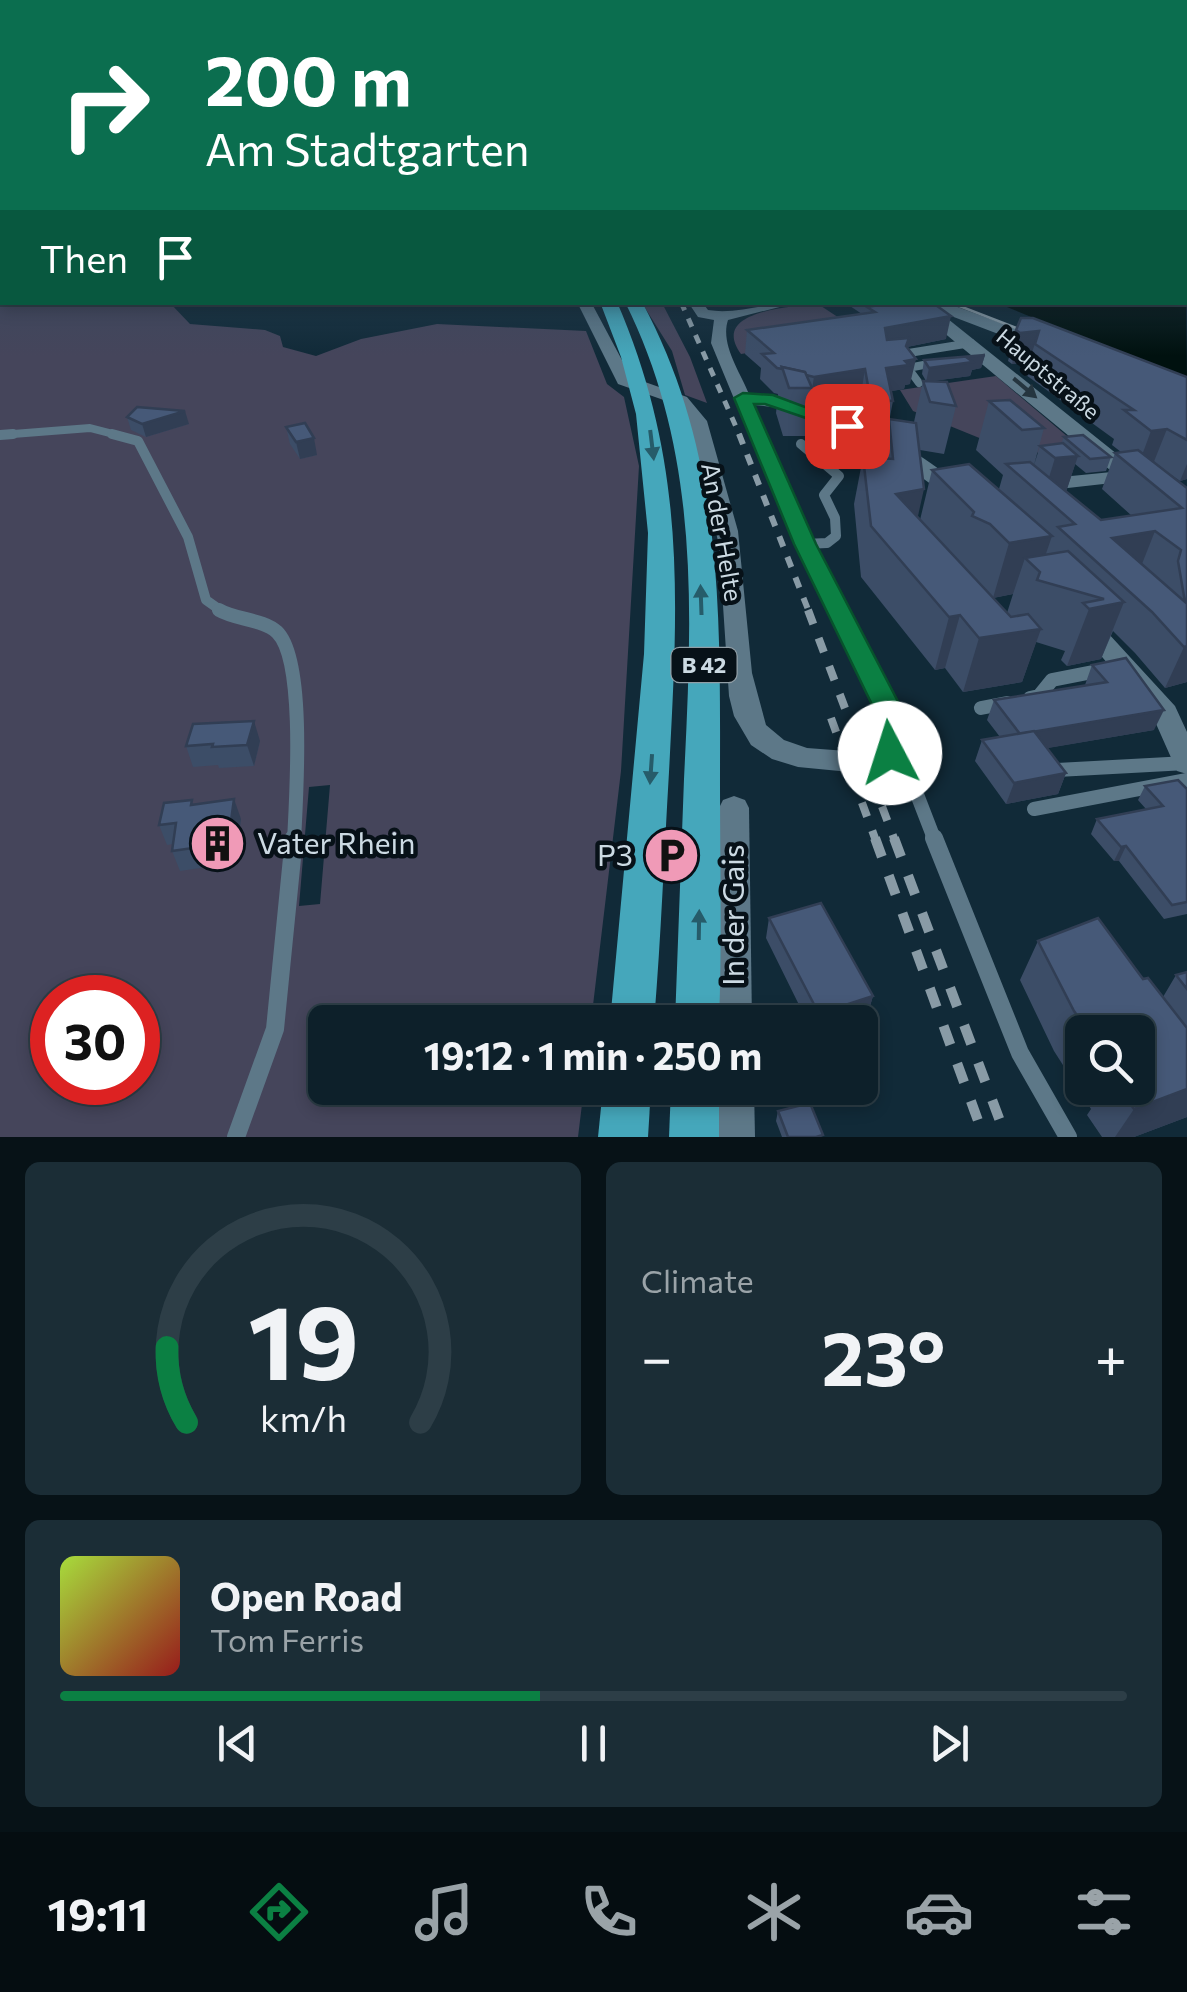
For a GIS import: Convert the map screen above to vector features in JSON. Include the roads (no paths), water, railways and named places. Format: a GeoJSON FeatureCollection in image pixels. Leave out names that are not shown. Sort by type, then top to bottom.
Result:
{"type":"FeatureCollection","features":[{"type":"Feature","properties":{"kind":"highway","name":"B 42"},"geometry":{"type":"LineString","coordinates":[[625,310],[646,405],[662,565],[658,679],[633,1005]]}},
{"type":"Feature","properties":{"kind":"highway","name":"B 42"},"geometry":{"type":"LineString","coordinates":[[625,310],[681,417],[693,478],[705,690],[697,1005]]}},
{"type":"Feature","properties":{"kind":"highway"},"geometry":{"type":"LineString","coordinates":[[623,1137],[625,1105]]}},
{"type":"Feature","properties":{"kind":"highway"},"geometry":{"type":"LineString","coordinates":[[694,1137],[695,1105]]}},
{"type":"Feature","properties":{"kind":"street","name":"An der Helte"},"geometry":{"type":"LineString","coordinates":[[586,305],[624,380],[685,402],[695,413],[718,482],[732,559],[743,700],[748,718],[766,742],[780,750],[832,762],[876,760],[890,753]]}},
{"type":"Feature","properties":{"kind":"street"},"geometry":{"type":"LineString","coordinates":[[698,305],[703,314],[723,317],[778,305]]}},
{"type":"Feature","properties":{"kind":"street"},"geometry":{"type":"LineString","coordinates":[[926,308],[957,310],[1060,351]]}},
{"type":"Feature","properties":{"kind":"street","name":"Hauptstraße"},"geometry":{"type":"LineString","coordinates":[[926,308],[1132,476],[1164,496],[1187,522]]}},
{"type":"Feature","properties":{"kind":"street"},"geometry":{"type":"LineString","coordinates":[[723,317],[718,325],[719,344],[805,544],[892,717],[897,735],[890,753]]}},
{"type":"Feature","properties":{"kind":"street"},"geometry":{"type":"LineString","coordinates":[[743,398],[767,398],[847,426],[908,456],[967,499]]}},
{"type":"Feature","properties":{"kind":"street"},"geometry":{"type":"LineString","coordinates":[[1026,486],[1132,476]]}},
{"type":"Feature","properties":{"kind":"street"},"geometry":{"type":"LineString","coordinates":[[1071,609],[1165,713],[1187,763]]}},
{"type":"Feature","properties":{"kind":"street","name":"In der Gais"},"geometry":{"type":"LineString","coordinates":[[734,808],[734,1005]]}},
{"type":"Feature","properties":{"kind":"street"},"geometry":{"type":"LineString","coordinates":[[735,1105],[735,1137]]}},
{"type":"Feature","properties":{"kind":"lane"},"geometry":{"type":"LineString","coordinates":[[886,356],[977,353]]}},
{"type":"Feature","properties":{"kind":"lane"},"geometry":{"type":"LineString","coordinates":[[919,382],[908,368],[950,361]]}},
{"type":"Feature","properties":{"kind":"lane"},"geometry":{"type":"LineString","coordinates":[[0,434],[90,428],[138,441],[176,506],[201,562],[206,600],[224,613],[273,628],[286,642],[299,741],[292,881],[275,1029],[236,1137]]}},
{"type":"Feature","properties":{"kind":"lane"},"geometry":{"type":"LineString","coordinates":[[801,444],[810,459],[829,467],[838,476],[824,495],[836,518],[836,536],[827,543],[805,544]]}},
{"type":"Feature","properties":{"kind":"lane"},"geometry":{"type":"LineString","coordinates":[[981,708],[1040,696],[1052,680],[1126,666]]}},
{"type":"Feature","properties":{"kind":"lane"},"geometry":{"type":"LineString","coordinates":[[890,753],[918,797],[1020,1053],[1068,1137]]}},
{"type":"Feature","properties":{"kind":"lane"},"geometry":{"type":"LineString","coordinates":[[1058,770],[1187,763]]}},
{"type":"Feature","properties":{"kind":"lane"},"geometry":{"type":"LineString","coordinates":[[1034,809],[1187,780]]}},
{"type":"Feature","properties":{"kind":"tram line"},"geometry":{"type":"LineString","coordinates":[[957,305],[1042,338]]}},
{"type":"Feature","properties":{"kind":"railway"},"geometry":{"type":"LineString","coordinates":[[682,305],[740,436]]}},
{"type":"Feature","properties":{"kind":"railway"},"geometry":{"type":"LineString","coordinates":[[739,434],[809,612]]}},
{"type":"Feature","properties":{"kind":"railway"},"geometry":{"type":"LineString","coordinates":[[808,610],[895,841]]}},
{"type":"Feature","properties":{"kind":"railway"},"geometry":{"type":"LineString","coordinates":[[831,718],[876,841]]}},
{"type":"Feature","properties":{"kind":"railway"},"geometry":{"type":"LineString","coordinates":[[875,838],[984,1137]]}},
{"type":"Feature","properties":{"kind":"railway"},"geometry":{"type":"LineString","coordinates":[[894,838],[1006,1137]]}},
{"type":"Feature","properties":{"kind":"place","name":"Vater Rhein"},"geometry":{"type":"Point","coordinates":[218,844]}},
{"type":"Feature","properties":{"kind":"place","name":"P3"},"geometry":{"type":"Point","coordinates":[672,856]}}]}
